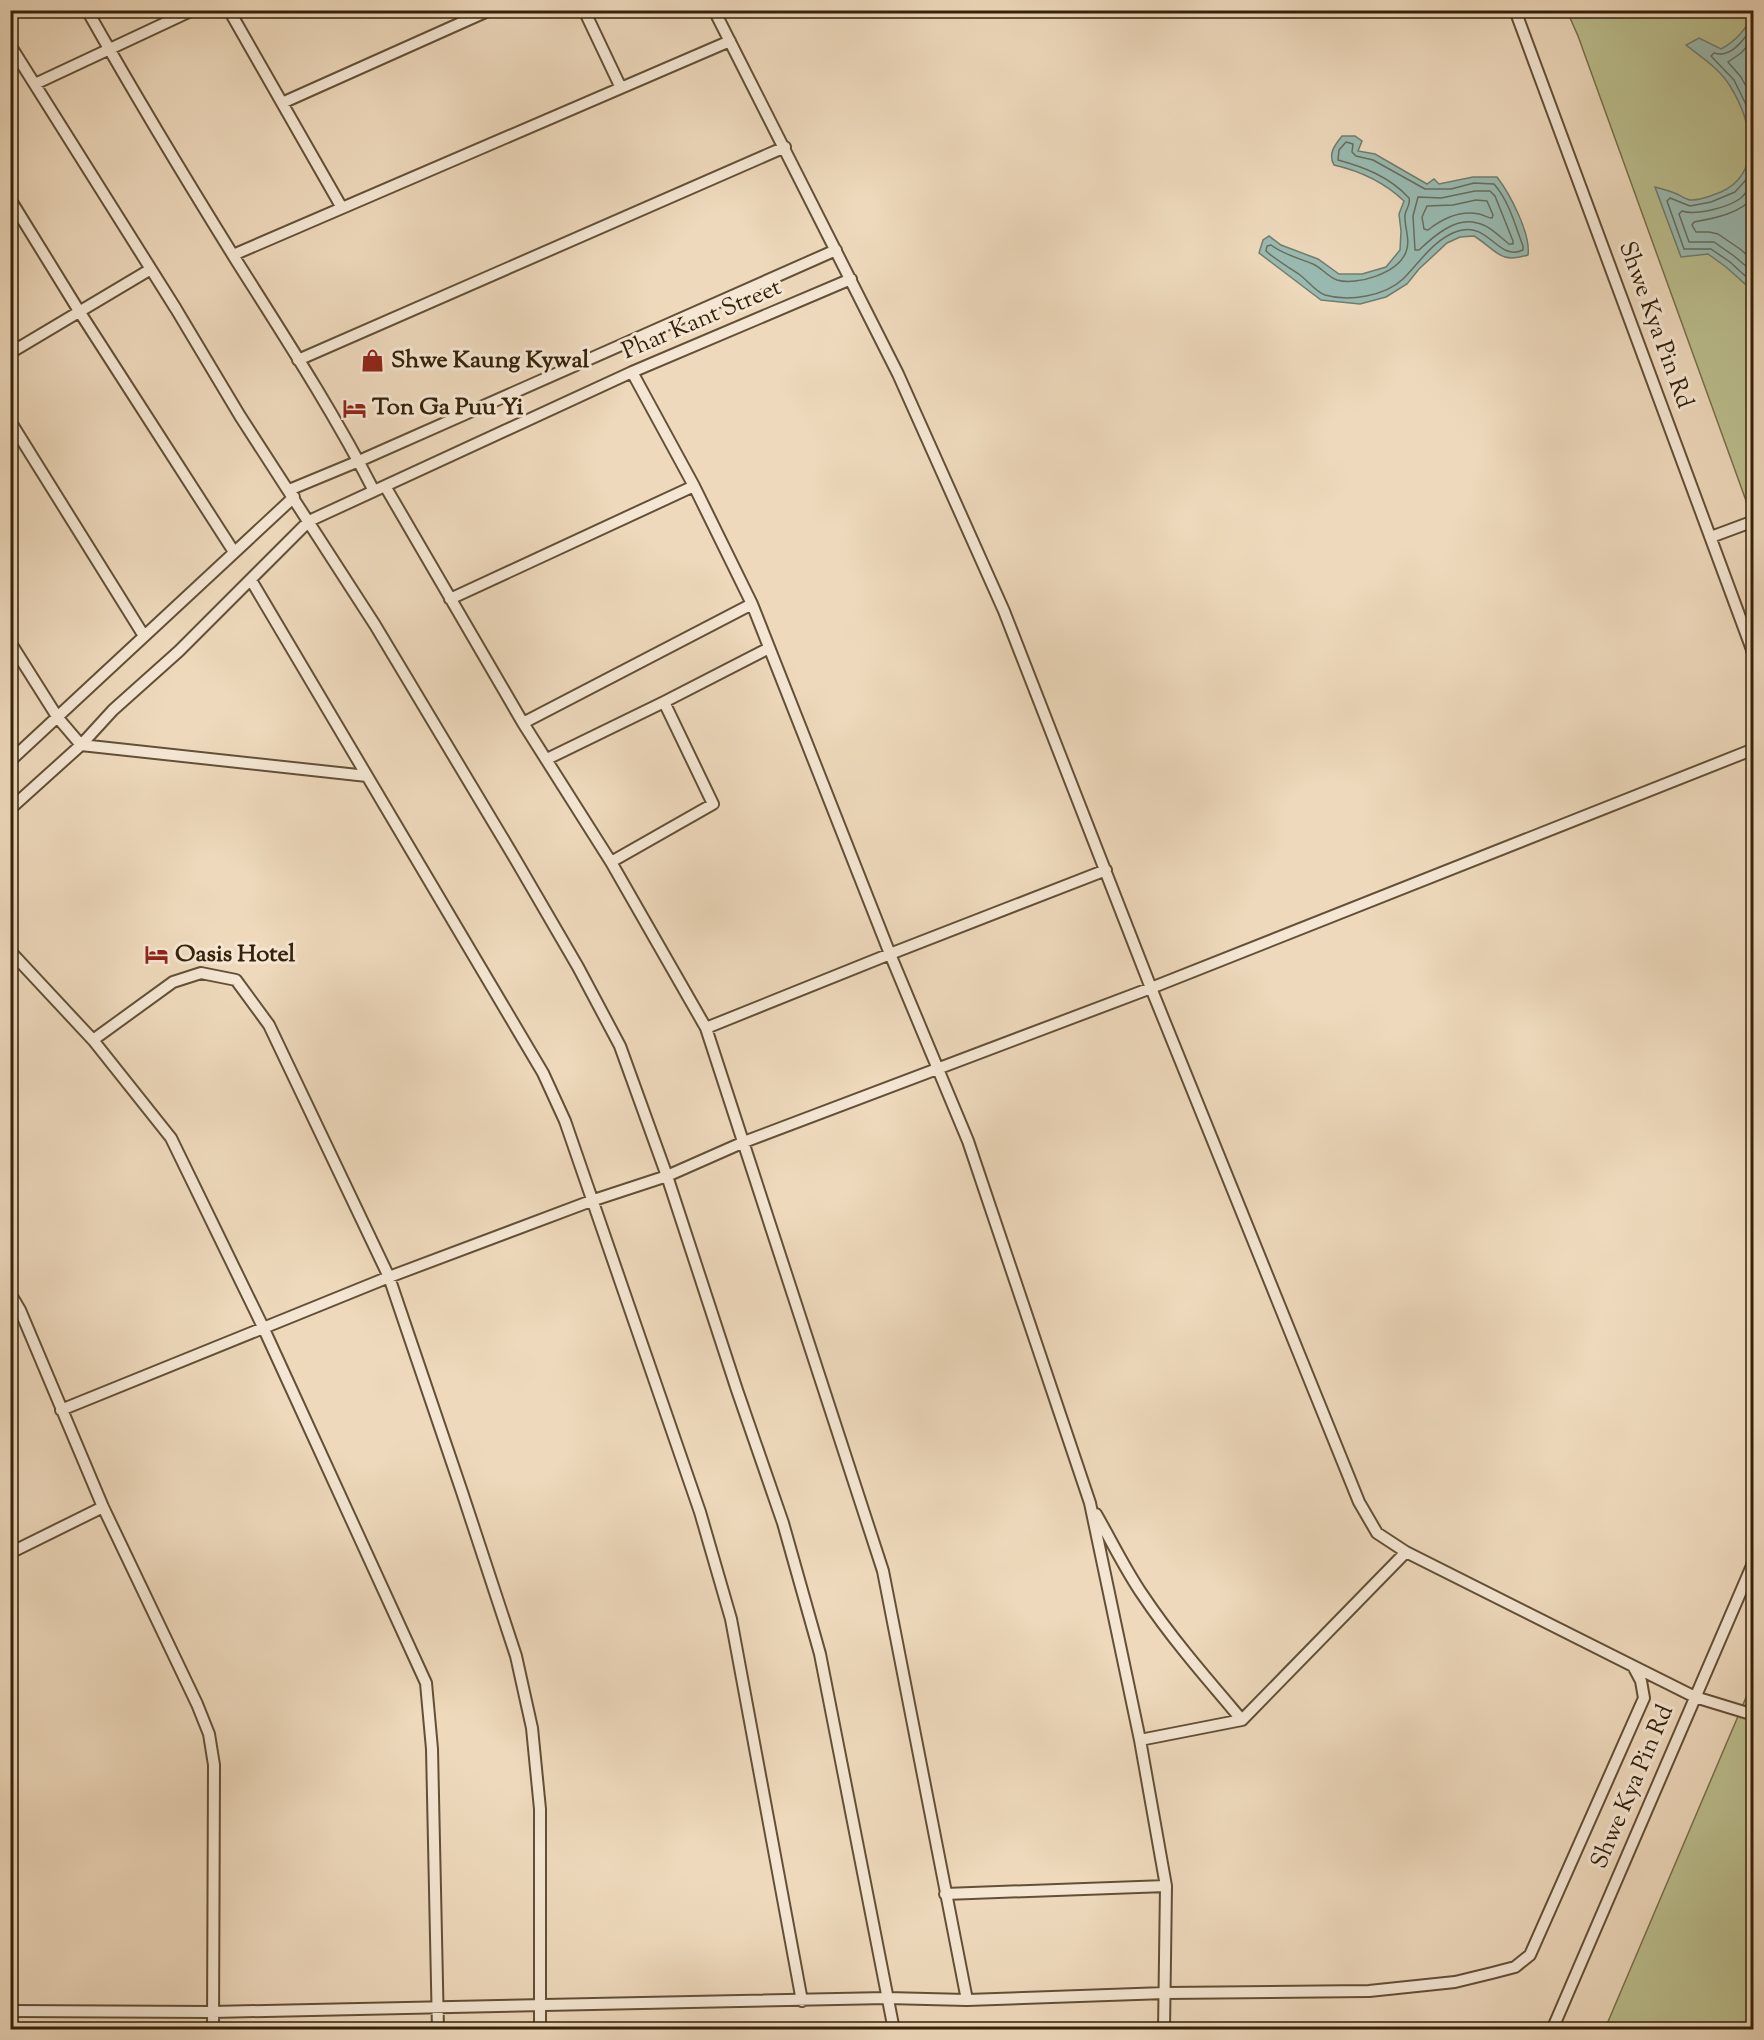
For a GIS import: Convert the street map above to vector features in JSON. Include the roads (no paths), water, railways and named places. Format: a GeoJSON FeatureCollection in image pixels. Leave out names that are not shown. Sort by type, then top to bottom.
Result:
{"type":"FeatureCollection","features":[{"type":"Feature","properties":{"kind":"street"},"geometry":{"type":"LineString","coordinates":[[87,10],[109,50],[359,461],[374,491]]}},
{"type":"Feature","properties":{"kind":"street"},"geometry":{"type":"LineString","coordinates":[[35,84],[193,10]]}},
{"type":"Feature","properties":{"kind":"street"},"geometry":{"type":"LineString","coordinates":[[229,10],[342,208]]}},
{"type":"Feature","properties":{"kind":"street"},"geometry":{"type":"LineString","coordinates":[[282,104],[490,10]]}},
{"type":"Feature","properties":{"kind":"street"},"geometry":{"type":"LineString","coordinates":[[584,10],[621,88]]}},
{"type":"Feature","properties":{"kind":"street"},"geometry":{"type":"LineString","coordinates":[[714,10],[898,374],[1004,611],[1151,988],[1359,1502],[1377,1533],[1406,1552],[1695,1697],[1754,1715]]}},
{"type":"Feature","properties":{"kind":"street","name":"Shwe Kya Pin Rd"},"geometry":{"type":"LineString","coordinates":[[1515,10],[1754,655]]}},
{"type":"Feature","properties":{"kind":"street"},"geometry":{"type":"LineString","coordinates":[[233,255],[730,41]]}},
{"type":"Feature","properties":{"kind":"street"},"geometry":{"type":"LineString","coordinates":[[10,45],[151,269],[240,416],[381,635],[514,856],[620,1046],[667,1176],[783,1523],[820,1654],[894,2030]]}},
{"type":"Feature","properties":{"kind":"street"},"geometry":{"type":"LineString","coordinates":[[298,360],[785,147]]}},
{"type":"Feature","properties":{"kind":"street"},"geometry":{"type":"LineString","coordinates":[[10,199],[234,552]]}},
{"type":"Feature","properties":{"kind":"street"},"geometry":{"type":"LineString","coordinates":[[10,760],[234,552],[291,494],[359,461],[836,250]]}},
{"type":"Feature","properties":{"kind":"street"},"geometry":{"type":"LineString","coordinates":[[10,353],[151,269]]}},
{"type":"Feature","properties":{"kind":"street","name":"Phar Kant Street"},"geometry":{"type":"LineString","coordinates":[[309,521],[632,372],[851,279]]}},
{"type":"Feature","properties":{"kind":"street"},"geometry":{"type":"LineString","coordinates":[[632,372],[694,486],[752,604],[890,954],[968,1141],[1090,1503],[1140,1740],[1166,1886],[1164,2030]]}},
{"type":"Feature","properties":{"kind":"street"},"geometry":{"type":"LineString","coordinates":[[10,421],[144,636]]}},
{"type":"Feature","properties":{"kind":"street"},"geometry":{"type":"LineString","coordinates":[[385,486],[523,723],[611,862],[706,1028],[883,1571],[967,2000]]}},
{"type":"Feature","properties":{"kind":"street"},"geometry":{"type":"LineString","coordinates":[[450,599],[694,486]]}},
{"type":"Feature","properties":{"kind":"street"},"geometry":{"type":"LineString","coordinates":[[10,808],[81,745],[113,710],[179,651],[309,521]]}},
{"type":"Feature","properties":{"kind":"street"},"geometry":{"type":"LineString","coordinates":[[1711,537],[1754,521]]}},
{"type":"Feature","properties":{"kind":"street"},"geometry":{"type":"LineString","coordinates":[[251,580],[543,1073],[565,1121],[700,1512],[731,1619],[802,2001]]}},
{"type":"Feature","properties":{"kind":"street"},"geometry":{"type":"LineString","coordinates":[[523,723],[752,604]]}},
{"type":"Feature","properties":{"kind":"street"},"geometry":{"type":"LineString","coordinates":[[10,642],[57,718],[81,745],[367,776]]}},
{"type":"Feature","properties":{"kind":"street"},"geometry":{"type":"LineString","coordinates":[[547,759],[768,648]]}},
{"type":"Feature","properties":{"kind":"street"},"geometry":{"type":"LineString","coordinates":[[611,862],[713,804],[664,702]]}},
{"type":"Feature","properties":{"kind":"street"},"geometry":{"type":"LineString","coordinates":[[61,1410],[389,1277],[591,1201],[667,1176],[744,1142],[1151,988],[1754,749]]}},
{"type":"Feature","properties":{"kind":"street"},"geometry":{"type":"LineString","coordinates":[[706,1028],[1106,870]]}},
{"type":"Feature","properties":{"kind":"street"},"geometry":{"type":"LineString","coordinates":[[10,951],[93,1040],[171,1138],[263,1327],[426,1683],[432,1749],[438,2030]]}},
{"type":"Feature","properties":{"kind":"street"},"geometry":{"type":"LineString","coordinates":[[93,1040],[173,982],[201,973],[236,980],[269,1025],[389,1277],[512,1646],[532,1728],[540,1809],[540,2030]]}},
{"type":"Feature","properties":{"kind":"street"},"geometry":{"type":"LineString","coordinates":[[10,1293],[15,1313],[209,1734],[214,1765],[213,2030]]}},
{"type":"Feature","properties":{"kind":"street"},"geometry":{"type":"LineString","coordinates":[[1090,1503],[1140,1591],[1184,1652],[1242,1720]]}},
{"type":"Feature","properties":{"kind":"street"},"geometry":{"type":"LineString","coordinates":[[10,1553],[103,1507]]}},
{"type":"Feature","properties":{"kind":"street"},"geometry":{"type":"LineString","coordinates":[[1140,1740],[1242,1720],[1406,1552]]}},
{"type":"Feature","properties":{"kind":"street","name":"Shwe Kya Pin Rd"},"geometry":{"type":"LineString","coordinates":[[1552,2030],[1754,1561]]}},
{"type":"Feature","properties":{"kind":"street"},"geometry":{"type":"LineString","coordinates":[[10,2011],[212,2012],[887,1998],[967,2000],[1165,1993],[1369,1991],[1455,1982],[1515,1967],[1530,1955],[1644,1698],[1641,1681],[1633,1666]]}},
{"type":"Feature","properties":{"kind":"street"},"geometry":{"type":"LineString","coordinates":[[945,1894],[1166,1886]]}},
{"type":"Feature","properties":{"kind":"water"},"geometry":{"type":"Polygon","coordinates":[[[1753,11],[1753,291],[1708,254],[1681,257],[1655,187],[1690,200],[1698,200],[1721,192],[1735,183],[1744,172],[1750,144],[1744,114],[1730,86],[1721,74],[1686,45],[1699,38],[1721,49],[1741,33],[1753,11]]]}},
{"type":"Feature","properties":{"kind":"water"},"geometry":{"type":"Polygon","coordinates":[[[1342,136],[1355,136],[1362,141],[1358,151],[1375,154],[1427,184],[1434,179],[1439,184],[1473,177],[1497,177],[1508,193],[1523,226],[1528,255],[1504,257],[1474,236],[1460,237],[1447,243],[1419,269],[1407,284],[1386,297],[1360,304],[1321,300],[1259,253],[1263,240],[1269,236],[1281,245],[1318,259],[1339,274],[1362,274],[1386,267],[1400,250],[1399,214],[1404,201],[1371,178],[1334,165],[1333,150],[1342,136]]]}},
{"type":"Feature","properties":{"kind":"place","name":"Shwe Kaung Kywal"},"geometry":{"type":"Point","coordinates":[373,361]}},
{"type":"Feature","properties":{"kind":"place","name":"Ton Ga Puu Yi"},"geometry":{"type":"Point","coordinates":[354,408]}},
{"type":"Feature","properties":{"kind":"place","name":"Oasis Hotel"},"geometry":{"type":"Point","coordinates":[157,955]}}]}
